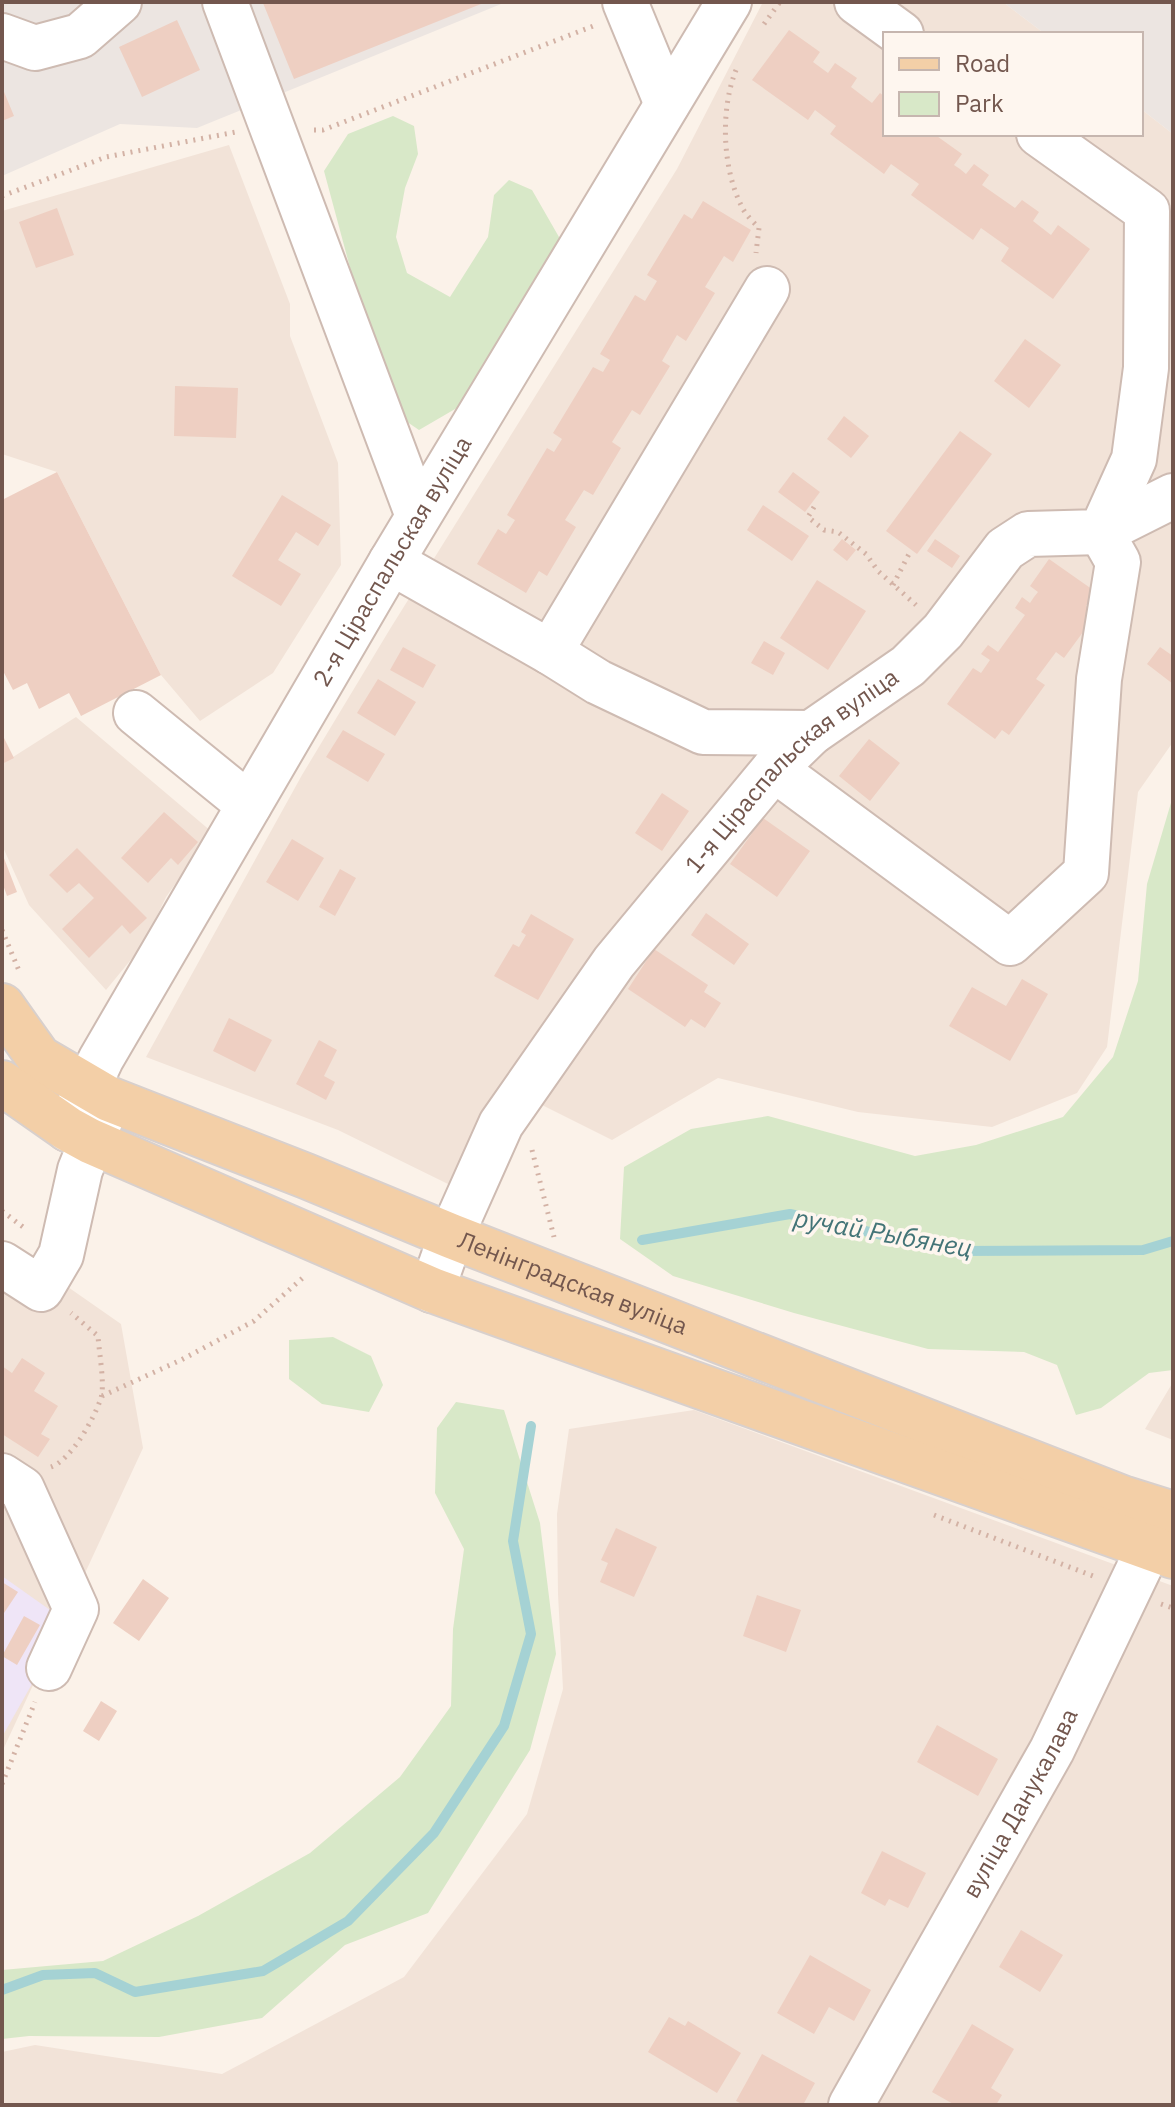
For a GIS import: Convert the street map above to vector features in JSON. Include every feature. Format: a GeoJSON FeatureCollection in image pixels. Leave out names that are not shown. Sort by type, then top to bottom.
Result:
{"type":"FeatureCollection","features":[{"type":"Feature","properties":{"kind":"main road","name":"Ленінградская вуліца"},"geometry":{"type":"LineString","coordinates":[[2,1006],[39,1058],[98,1093],[451,1236],[1125,1499],[1167,1525]]}},
{"type":"Feature","properties":{"kind":"main road"},"geometry":{"type":"LineString","coordinates":[[2,1083],[79,1135],[432,1290],[1167,1525]]}},
{"type":"Feature","properties":{"kind":"street"},"geometry":{"type":"LineString","coordinates":[[2,36],[35,48],[80,36],[119,2]]}},
{"type":"Feature","properties":{"kind":"street"},"geometry":{"type":"LineString","coordinates":[[225,2],[418,516]]}},
{"type":"Feature","properties":{"kind":"street"},"geometry":{"type":"LineString","coordinates":[[857,2],[898,32]]}},
{"type":"Feature","properties":{"kind":"street"},"geometry":{"type":"LineString","coordinates":[[627,7],[667,104]]}},
{"type":"Feature","properties":{"kind":"street","name":"2-я Ціраспальская вуліца"},"geometry":{"type":"LineString","coordinates":[[41,1289],[61,1255],[80,1170],[79,1135],[249,805],[418,516],[667,104],[746,14]]}},
{"type":"Feature","properties":{"kind":"street"},"geometry":{"type":"LineString","coordinates":[[1042,136],[1147,211],[1159,376],[1134,459],[1101,532]]}},
{"type":"Feature","properties":{"kind":"street"},"geometry":{"type":"LineString","coordinates":[[550,652],[767,289]]}},
{"type":"Feature","properties":{"kind":"street"},"geometry":{"type":"LineString","coordinates":[[1101,532],[1173,496]]}},
{"type":"Feature","properties":{"kind":"street"},"geometry":{"type":"LineString","coordinates":[[391,562],[598,682],[703,732],[765,779],[1010,943],[1086,873],[1099,679],[1118,562],[1101,532]]}},
{"type":"Feature","properties":{"kind":"street","name":"1-я Ціраспальская вуліца"},"geometry":{"type":"LineString","coordinates":[[432,1290],[451,1236],[501,1124],[614,962],[765,779],[811,733],[908,666],[943,631],[1005,549],[1028,534],[1101,532]]}},
{"type":"Feature","properties":{"kind":"street"},"geometry":{"type":"LineString","coordinates":[[136,713],[249,805]]}},
{"type":"Feature","properties":{"kind":"street"},"geometry":{"type":"LineString","coordinates":[[703,732],[811,733]]}},
{"type":"Feature","properties":{"kind":"street"},"geometry":{"type":"LineString","coordinates":[[2,1264],[41,1289]]}},
{"type":"Feature","properties":{"kind":"street"},"geometry":{"type":"LineString","coordinates":[[21,1473],[22,1489],[76,1609],[49,1668]]}},
{"type":"Feature","properties":{"kind":"street","name":"вуліца Данукалава"},"geometry":{"type":"LineString","coordinates":[[851,2105],[1052,1750],[1122,1600],[1167,1525]]}},
{"type":"Feature","properties":{"kind":"path"},"geometry":{"type":"LineString","coordinates":[[746,14],[780,2]]}},
{"type":"Feature","properties":{"kind":"path"},"geometry":{"type":"LineString","coordinates":[[2,196],[106,157],[238,132],[323,130],[627,7]]}},
{"type":"Feature","properties":{"kind":"path"},"geometry":{"type":"LineString","coordinates":[[739,63],[729,86],[726,127],[730,177],[744,212],[759,228],[755,272],[767,289]]}},
{"type":"Feature","properties":{"kind":"path"},"geometry":{"type":"LineString","coordinates":[[814,507],[808,517],[824,530],[838,532],[866,554],[878,571],[943,631]]}},
{"type":"Feature","properties":{"kind":"path"},"geometry":{"type":"LineString","coordinates":[[893,585],[911,550]]}},
{"type":"Feature","properties":{"kind":"path"},"geometry":{"type":"LineString","coordinates":[[532,1147],[533,1162],[558,1250]]}},
{"type":"Feature","properties":{"kind":"path"},"geometry":{"type":"LineString","coordinates":[[102,1396],[181,1360],[254,1321],[308,1274]]}},
{"type":"Feature","properties":{"kind":"path"},"geometry":{"type":"LineString","coordinates":[[21,1473],[60,1464],[75,1448],[102,1396],[98,1336],[41,1289]]}},
{"type":"Feature","properties":{"kind":"path"},"geometry":{"type":"LineString","coordinates":[[2,1784],[49,1668]]}},
{"type":"Feature","properties":{"kind":"shaded area"},"geometry":{"type":"Polygon","coordinates":[[[2,2],[506,2],[197,128],[120,124],[2,176],[2,2]]]}},
{"type":"Feature","properties":{"kind":"shaded area"},"geometry":{"type":"Polygon","coordinates":[[[763,2],[1003,2],[1042,32],[883,32],[883,136],[1143,136],[1143,111],[1173,134],[1173,742],[1138,792],[1107,1047],[1077,1093],[992,1127],[858,1112],[718,1078],[612,1140],[534,1101],[448,1184],[338,1130],[146,1057],[302,775],[677,169],[763,2]]]}},
{"type":"Feature","properties":{"kind":"shaded area"},"geometry":{"type":"Polygon","coordinates":[[[1003,2],[1173,2],[1173,134],[1143,111],[1143,32],[1042,32],[1003,2]]]}},
{"type":"Feature","properties":{"kind":"shaded area"},"geometry":{"type":"Polygon","coordinates":[[[229,145],[290,304],[290,336],[338,463],[341,565],[273,673],[200,721],[161,675],[57,472],[2,454],[2,211],[229,145]]]}},
{"type":"Feature","properties":{"kind":"shaded area"},"geometry":{"type":"Polygon","coordinates":[[[76,717],[212,832],[166,897],[143,945],[106,990],[29,905],[2,845],[2,764],[76,717]]]}},
{"type":"Feature","properties":{"kind":"shaded area"},"geometry":{"type":"Polygon","coordinates":[[[2,1241],[121,1324],[143,1448],[2,1752],[2,1241]]]}},
{"type":"Feature","properties":{"kind":"shaded area"},"geometry":{"type":"Polygon","coordinates":[[[1173,1382],[1173,1440],[1145,1429],[1173,1382]]]}},
{"type":"Feature","properties":{"kind":"shaded area"},"geometry":{"type":"Polygon","coordinates":[[[694,1410],[1173,1586],[1173,2105],[2,2105],[2,2052],[35,2045],[222,2074],[404,1977],[527,1814],[563,1689],[557,1514],[569,1429],[694,1410]]]}},
{"type":"Feature","properties":{"kind":"shaded area"},"geometry":{"type":"Polygon","coordinates":[[[2,1576],[67,1622],[2,1737],[2,1576]]]}},
{"type":"Feature","properties":{"kind":"green space"},"geometry":{"type":"Polygon","coordinates":[[[393,116],[414,126],[418,154],[405,188],[396,237],[407,273],[450,297],[488,237],[494,195],[509,180],[532,190],[563,244],[462,405],[419,430],[394,413],[390,379],[352,275],[324,171],[348,134],[393,116]]]}},
{"type":"Feature","properties":{"kind":"green space"},"geometry":{"type":"Polygon","coordinates":[[[1173,796],[1173,1370],[1149,1373],[1101,1408],[1076,1415],[1057,1365],[1024,1352],[928,1349],[794,1313],[673,1276],[620,1239],[624,1167],[691,1129],[768,1116],[915,1156],[976,1145],[1063,1117],[1113,1057],[1138,981],[1147,884],[1173,796]]]}},
{"type":"Feature","properties":{"kind":"green space"},"geometry":{"type":"Polygon","coordinates":[[[333,1337],[371,1356],[383,1385],[369,1412],[322,1404],[289,1379],[289,1340],[333,1337]]]}},
{"type":"Feature","properties":{"kind":"green space"},"geometry":{"type":"Polygon","coordinates":[[[456,1402],[504,1410],[540,1523],[556,1654],[530,1750],[428,1913],[345,1945],[262,2018],[159,2037],[29,2036],[2,2039],[2,1970],[103,1961],[198,1916],[310,1853],[400,1777],[451,1706],[453,1629],[464,1549],[435,1493],[437,1428],[456,1402]]]}},
{"type":"Feature","properties":{"kind":"building"},"geometry":{"type":"Polygon","coordinates":[[[265,2],[486,2],[294,79],[265,2]]]}},
{"type":"Feature","properties":{"kind":"building"},"geometry":{"type":"Polygon","coordinates":[[[177,20],[200,70],[142,97],[119,47],[177,20]]]}},
{"type":"Feature","properties":{"kind":"building"},"geometry":{"type":"Polygon","coordinates":[[[789,30],[820,52],[813,62],[828,73],[835,63],[857,78],[851,87],[872,103],[880,93],[883,95],[883,136],[937,136],[962,154],[954,165],[966,174],[974,164],[989,175],[982,185],[1015,208],[1022,200],[1039,212],[1033,221],[1051,235],[1058,225],[1090,249],[1053,299],[1001,261],[1009,248],[981,228],[973,240],[911,195],[919,184],[891,164],[884,174],[830,134],[836,126],[815,110],[808,120],[752,80],[789,30]]]}},
{"type":"Feature","properties":{"kind":"building"},"geometry":{"type":"Polygon","coordinates":[[[2,87],[14,116],[2,121],[2,87]]]}},
{"type":"Feature","properties":{"kind":"building"},"geometry":{"type":"Polygon","coordinates":[[[703,201],[751,230],[733,262],[724,256],[705,287],[715,293],[686,341],[677,335],[662,361],[670,366],[640,415],[632,410],[612,442],[621,448],[593,495],[584,490],[565,520],[576,527],[547,576],[539,571],[526,593],[477,564],[498,529],[506,534],[515,520],[507,515],[547,448],[554,452],[562,439],[553,433],[593,367],[603,372],[610,360],[600,354],[635,295],[645,301],[657,281],[647,275],[684,214],[692,219],[703,201]]]}},
{"type":"Feature","properties":{"kind":"building"},"geometry":{"type":"Polygon","coordinates":[[[57,208],[74,255],[36,268],[19,222],[57,208]]]}},
{"type":"Feature","properties":{"kind":"building"},"geometry":{"type":"Polygon","coordinates":[[[1025,339],[1061,365],[1029,408],[994,381],[1025,339]]]}},
{"type":"Feature","properties":{"kind":"building"},"geometry":{"type":"Polygon","coordinates":[[[175,386],[238,388],[236,438],[174,436],[175,386]]]}},
{"type":"Feature","properties":{"kind":"building"},"geometry":{"type":"Polygon","coordinates":[[[844,416],[869,436],[851,458],[827,439],[844,416]]]}},
{"type":"Feature","properties":{"kind":"building"},"geometry":{"type":"Polygon","coordinates":[[[960,431],[992,454],[917,554],[886,531],[960,431]]]}},
{"type":"Feature","properties":{"kind":"building"},"geometry":{"type":"Polygon","coordinates":[[[57,472],[161,675],[81,716],[69,693],[39,709],[27,683],[13,690],[2,669],[2,500],[57,472]]]}},
{"type":"Feature","properties":{"kind":"building"},"geometry":{"type":"Polygon","coordinates":[[[793,472],[820,492],[805,512],[778,492],[793,472]]]}},
{"type":"Feature","properties":{"kind":"building"},"geometry":{"type":"Polygon","coordinates":[[[282,495],[331,525],[318,546],[296,532],[278,560],[301,574],[281,606],[232,576],[282,495]]]}},
{"type":"Feature","properties":{"kind":"building"},"geometry":{"type":"Polygon","coordinates":[[[763,505],[809,536],[792,561],[747,530],[763,505]]]}},
{"type":"Feature","properties":{"kind":"building"},"geometry":{"type":"Polygon","coordinates":[[[842,539],[856,550],[847,561],[833,550],[842,539]]]}},
{"type":"Feature","properties":{"kind":"building"},"geometry":{"type":"Polygon","coordinates":[[[935,539],[960,556],[952,568],[927,551],[935,539]]]}},
{"type":"Feature","properties":{"kind":"building"},"geometry":{"type":"Polygon","coordinates":[[[1049,559],[1096,592],[1086,606],[1097,613],[1064,658],[1056,652],[1036,679],[1045,685],[1009,735],[1002,730],[995,739],[947,704],[973,668],[981,673],[990,660],[981,654],[988,645],[998,652],[1025,615],[1015,608],[1022,597],[1030,603],[1038,592],[1030,586],[1049,559]]]}},
{"type":"Feature","properties":{"kind":"building"},"geometry":{"type":"Polygon","coordinates":[[[817,580],[866,611],[828,670],[780,638],[817,580]]]}},
{"type":"Feature","properties":{"kind":"building"},"geometry":{"type":"Polygon","coordinates":[[[764,641],[785,653],[773,675],[751,663],[764,641]]]}},
{"type":"Feature","properties":{"kind":"building"},"geometry":{"type":"Polygon","coordinates":[[[403,647],[436,665],[423,688],[390,670],[403,647]]]}},
{"type":"Feature","properties":{"kind":"building"},"geometry":{"type":"Polygon","coordinates":[[[1160,647],[1173,656],[1173,684],[1147,664],[1160,647]]]}},
{"type":"Feature","properties":{"kind":"building"},"geometry":{"type":"Polygon","coordinates":[[[378,679],[416,702],[395,736],[357,713],[378,679]]]}},
{"type":"Feature","properties":{"kind":"building"},"geometry":{"type":"Polygon","coordinates":[[[343,730],[385,754],[368,782],[326,757],[343,730]]]}},
{"type":"Feature","properties":{"kind":"building"},"geometry":{"type":"Polygon","coordinates":[[[2,734],[14,758],[2,764],[2,734]]]}},
{"type":"Feature","properties":{"kind":"building"},"geometry":{"type":"Polygon","coordinates":[[[869,739],[900,763],[870,801],[839,776],[869,739]]]}},
{"type":"Feature","properties":{"kind":"building"},"geometry":{"type":"Polygon","coordinates":[[[662,793],[689,811],[662,851],[635,833],[662,793]]]}},
{"type":"Feature","properties":{"kind":"building"},"geometry":{"type":"Polygon","coordinates":[[[164,812],[198,842],[178,865],[171,858],[148,883],[121,858],[164,812]]]}},
{"type":"Feature","properties":{"kind":"building"},"geometry":{"type":"Polygon","coordinates":[[[763,818],[810,851],[777,897],[730,864],[763,818]]]}},
{"type":"Feature","properties":{"kind":"building"},"geometry":{"type":"Polygon","coordinates":[[[292,839],[324,858],[298,901],[266,882],[292,839]]]}},
{"type":"Feature","properties":{"kind":"building"},"geometry":{"type":"Polygon","coordinates":[[[77,848],[147,918],[130,934],[122,925],[89,958],[62,929],[94,898],[79,883],[67,893],[49,875],[77,848]]]}},
{"type":"Feature","properties":{"kind":"building"},"geometry":{"type":"Polygon","coordinates":[[[2,853],[17,892],[7,896],[2,882],[2,853]]]}},
{"type":"Feature","properties":{"kind":"building"},"geometry":{"type":"Polygon","coordinates":[[[340,869],[356,878],[335,916],[319,907],[340,869]]]}},
{"type":"Feature","properties":{"kind":"building"},"geometry":{"type":"Polygon","coordinates":[[[706,913],[749,944],[734,965],[691,935],[706,913]]]}},
{"type":"Feature","properties":{"kind":"building"},"geometry":{"type":"Polygon","coordinates":[[[531,914],[574,939],[538,1000],[494,976],[513,944],[519,947],[526,935],[521,932],[531,914]]]}},
{"type":"Feature","properties":{"kind":"building"},"geometry":{"type":"Polygon","coordinates":[[[654,949],[708,985],[704,992],[721,1003],[705,1028],[691,1019],[685,1027],[628,989],[654,949]]]}},
{"type":"Feature","properties":{"kind":"building"},"geometry":{"type":"Polygon","coordinates":[[[1022,979],[1048,994],[1010,1061],[949,1026],[972,987],[1006,1006],[1022,979]]]}},
{"type":"Feature","properties":{"kind":"building"},"geometry":{"type":"Polygon","coordinates":[[[229,1018],[272,1040],[255,1072],[213,1051],[229,1018]]]}},
{"type":"Feature","properties":{"kind":"building"},"geometry":{"type":"Polygon","coordinates":[[[319,1040],[337,1050],[324,1076],[335,1082],[326,1100],[296,1084],[319,1040]]]}},
{"type":"Feature","properties":{"kind":"building"},"geometry":{"type":"Polygon","coordinates":[[[22,1358],[45,1373],[34,1391],[58,1406],[41,1434],[50,1439],[38,1457],[2,1434],[2,1366],[12,1373],[22,1358]]]}},
{"type":"Feature","properties":{"kind":"building"},"geometry":{"type":"Polygon","coordinates":[[[616,1528],[657,1547],[634,1597],[600,1582],[608,1563],[601,1560],[616,1528]]]}},
{"type":"Feature","properties":{"kind":"building"},"geometry":{"type":"Polygon","coordinates":[[[143,1579],[169,1598],[139,1641],[113,1623],[143,1579]]]}},
{"type":"Feature","properties":{"kind":"building"},"geometry":{"type":"Polygon","coordinates":[[[2,1582],[18,1592],[2,1616],[2,1582]]]}},
{"type":"Feature","properties":{"kind":"building"},"geometry":{"type":"Polygon","coordinates":[[[757,1595],[801,1610],[786,1652],[743,1636],[757,1595]]]}},
{"type":"Feature","properties":{"kind":"building"},"geometry":{"type":"Polygon","coordinates":[[[24,1616],[40,1625],[17,1665],[2,1656],[24,1616]]]}},
{"type":"Feature","properties":{"kind":"building"},"geometry":{"type":"Polygon","coordinates":[[[101,1701],[117,1711],[99,1741],[83,1731],[101,1701]]]}},
{"type":"Feature","properties":{"kind":"building"},"geometry":{"type":"Polygon","coordinates":[[[937,1725],[998,1759],[978,1796],[917,1762],[937,1725]]]}},
{"type":"Feature","properties":{"kind":"building"},"geometry":{"type":"Polygon","coordinates":[[[882,1851],[926,1873],[908,1908],[889,1899],[885,1906],[861,1893],[882,1851]]]}},
{"type":"Feature","properties":{"kind":"building"},"geometry":{"type":"Polygon","coordinates":[[[1021,1930],[1063,1955],[1040,1992],[999,1967],[1021,1930]]]}},
{"type":"Feature","properties":{"kind":"building"},"geometry":{"type":"Polygon","coordinates":[[[810,1955],[871,1990],[854,2021],[829,2007],[814,2034],[777,2013],[810,1955]]]}},
{"type":"Feature","properties":{"kind":"building"},"geometry":{"type":"Polygon","coordinates":[[[669,2017],[685,2026],[688,2021],[741,2053],[717,2093],[648,2052],[669,2017]]]}},
{"type":"Feature","properties":{"kind":"building"},"geometry":{"type":"Polygon","coordinates":[[[972,2024],[1014,2049],[991,2088],[1002,2095],[996,2105],[955,2105],[932,2092],[972,2024]]]}},
{"type":"Feature","properties":{"kind":"building"},"geometry":{"type":"Polygon","coordinates":[[[762,2054],[815,2083],[803,2105],[744,2105],[736,2101],[762,2054]]]}},
{"type":"Feature","properties":{"kind":"waterway","name":"ручай Рыбянец"},"geometry":{"type":"LineString","coordinates":[[642,1240],[790,1214],[953,1251],[1143,1250],[1173,1241]]}},
{"type":"Feature","properties":{"kind":"waterway","name":"ручай Рыбянец"},"geometry":{"type":"LineString","coordinates":[[2,1990],[43,1975],[95,1973],[135,1992],[263,1971],[348,1921],[434,1833],[504,1726],[531,1634],[513,1541],[531,1426]]}}]}
